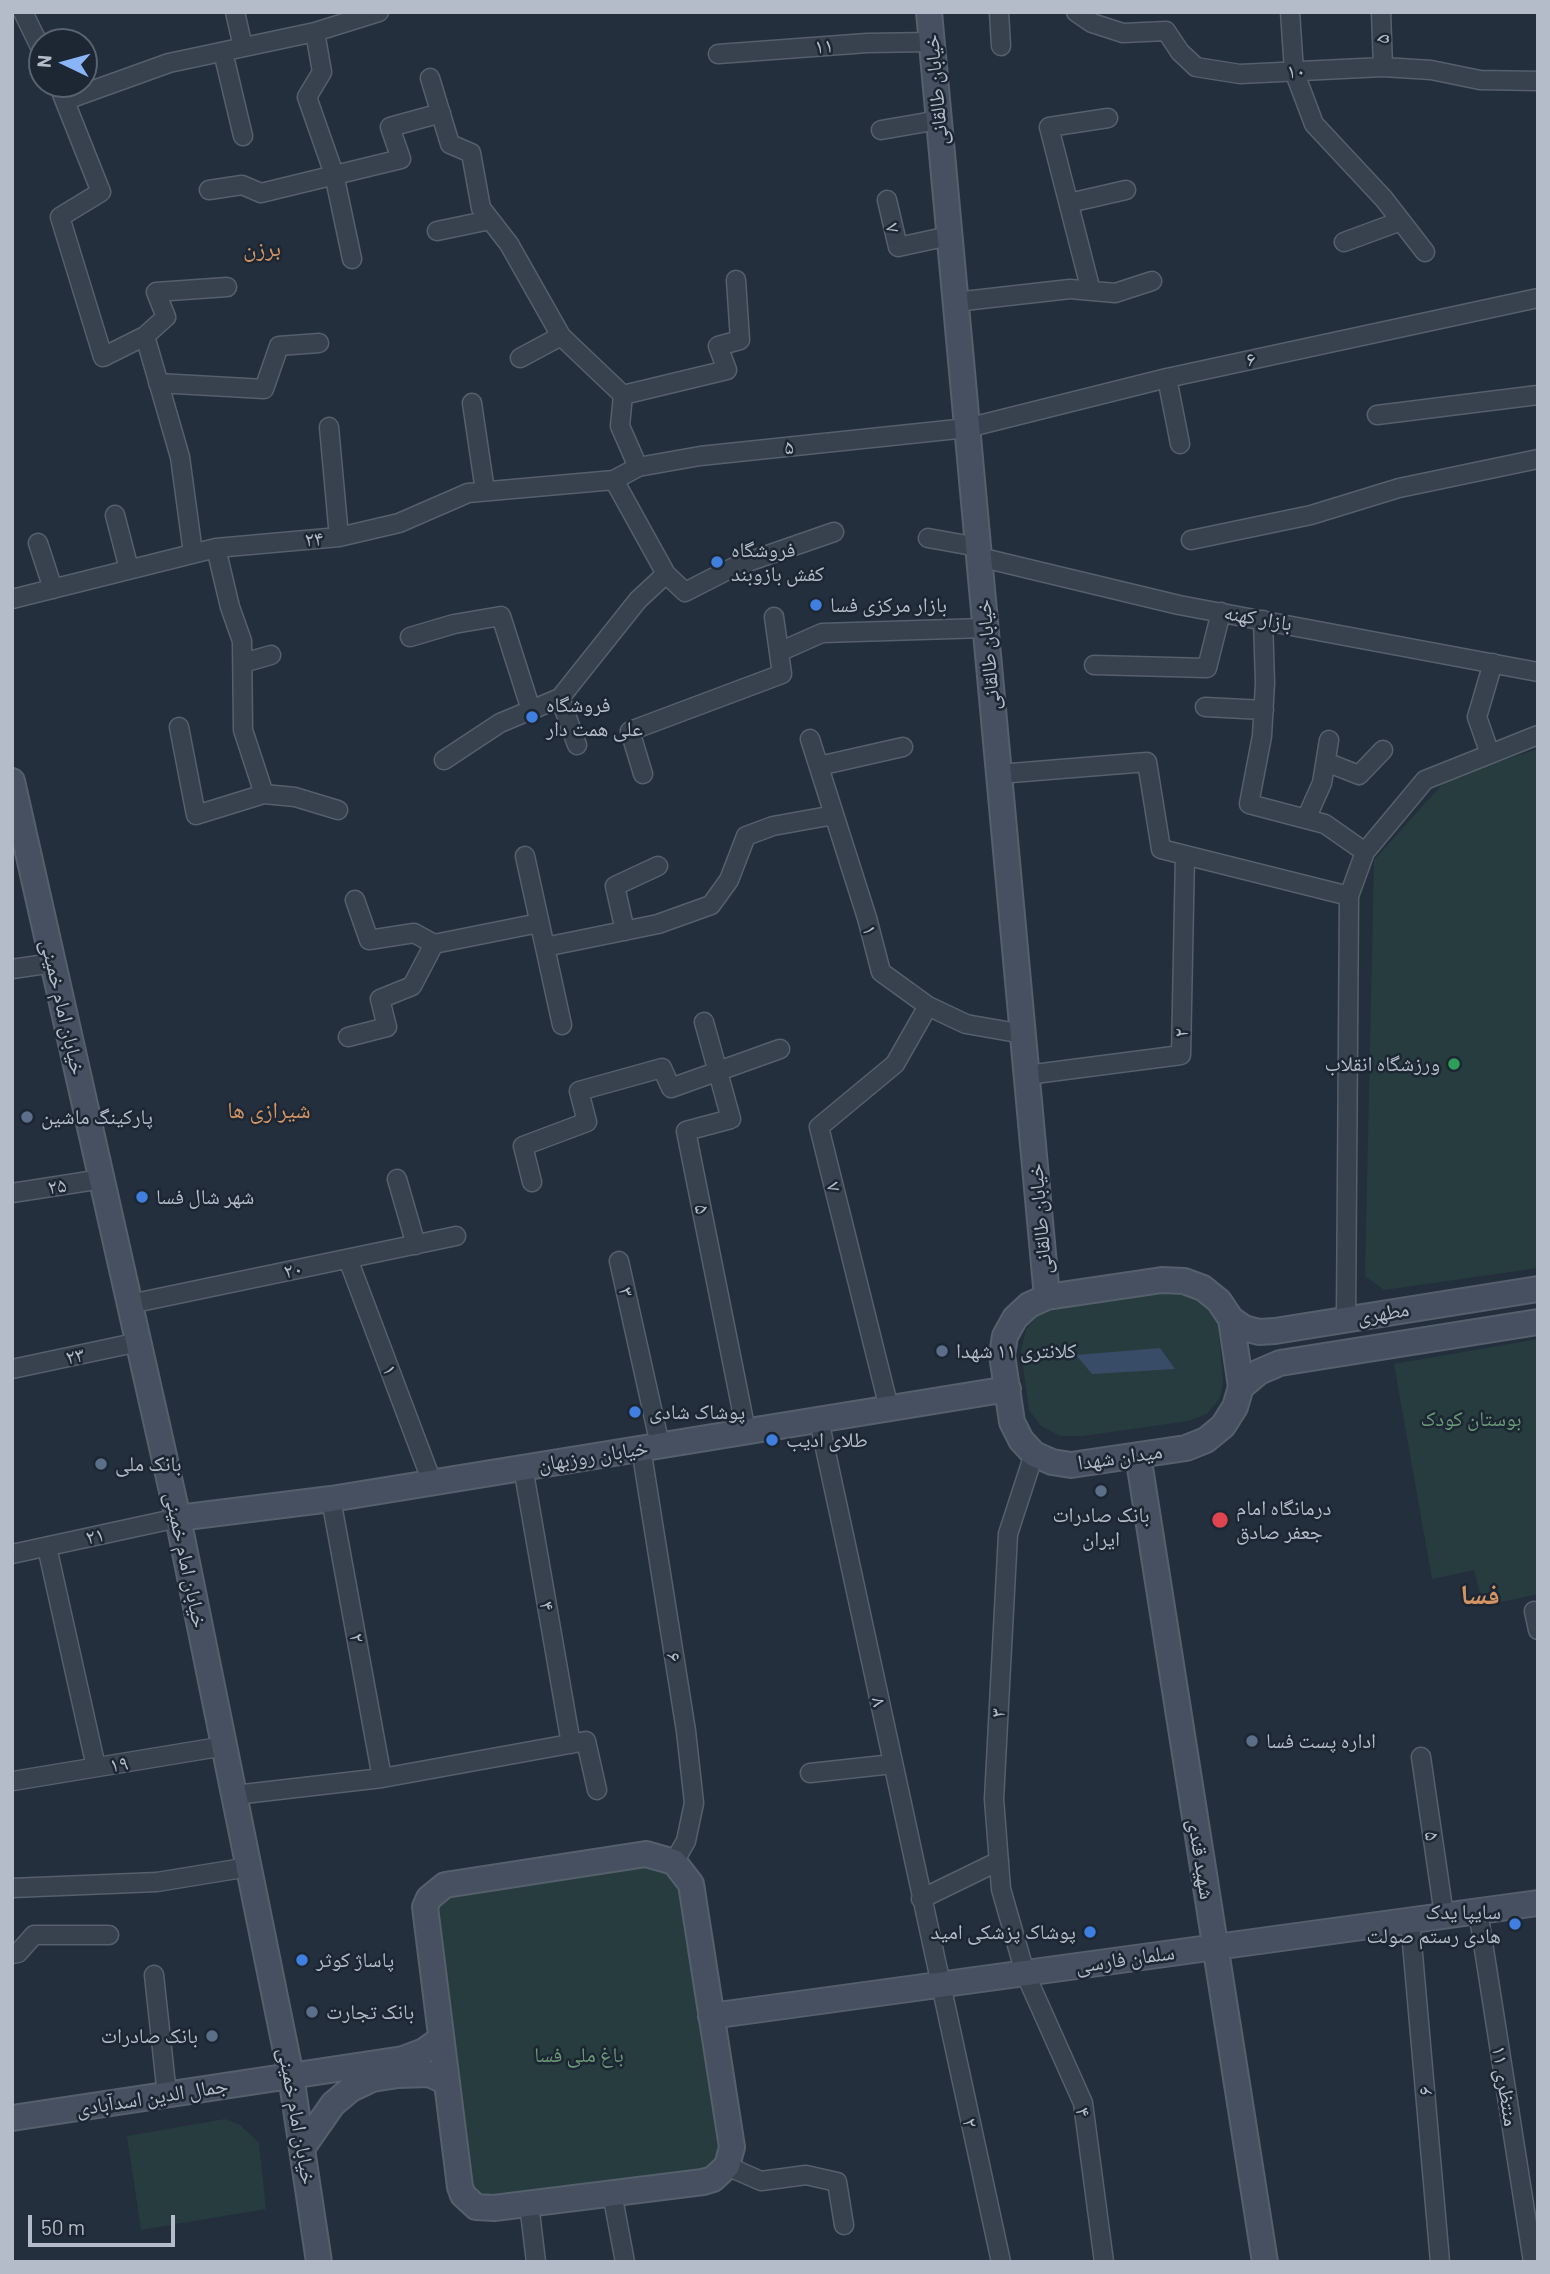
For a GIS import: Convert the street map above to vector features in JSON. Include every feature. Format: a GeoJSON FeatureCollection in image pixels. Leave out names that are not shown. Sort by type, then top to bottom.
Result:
{"type":"FeatureCollection","features":[{"type":"Feature","properties":{"kind":"street"},"geometry":{"type":"LineString","coordinates":[[23,12],[31,28]]}},
{"type":"Feature","properties":{"kind":"street"},"geometry":{"type":"LineString","coordinates":[[235,12],[243,47]]}},
{"type":"Feature","properties":{"kind":"street"},"geometry":{"type":"LineString","coordinates":[[98,82],[169,63],[315,32],[379,12]]}},
{"type":"Feature","properties":{"kind":"street","name":"خیابان طالقانی"},"geometry":{"type":"LineString","coordinates":[[929,12],[1047,1297]]}},
{"type":"Feature","properties":{"kind":"street"},"geometry":{"type":"LineString","coordinates":[[999,12],[1002,46]]}},
{"type":"Feature","properties":{"kind":"street","name":"۱۰"},"geometry":{"type":"LineString","coordinates":[[1076,12],[1092,23],[1123,33],[1166,31],[1180,52],[1196,67],[1240,74],[1383,66],[1431,70],[1480,80],[1538,81]]}},
{"type":"Feature","properties":{"kind":"street"},"geometry":{"type":"LineString","coordinates":[[1290,12],[1294,71],[1314,124],[1401,221],[1425,252]]}},
{"type":"Feature","properties":{"kind":"street","name":"۵"},"geometry":{"type":"LineString","coordinates":[[1381,12],[1383,66]]}},
{"type":"Feature","properties":{"kind":"street"},"geometry":{"type":"LineString","coordinates":[[315,32],[322,72],[307,97],[334,174],[352,259]]}},
{"type":"Feature","properties":{"kind":"street","name":"۱۱"},"geometry":{"type":"LineString","coordinates":[[718,54],[867,43],[931,42]]}},
{"type":"Feature","properties":{"kind":"street"},"geometry":{"type":"LineString","coordinates":[[223,51],[243,136]]}},
{"type":"Feature","properties":{"kind":"street"},"geometry":{"type":"LineString","coordinates":[[430,78],[450,144],[471,153],[481,208],[509,244],[561,336],[623,395]]}},
{"type":"Feature","properties":{"kind":"street"},"geometry":{"type":"LineString","coordinates":[[64,98],[101,192],[61,217],[103,357],[145,336],[166,317],[156,292],[227,287]]}},
{"type":"Feature","properties":{"kind":"street"},"geometry":{"type":"LineString","coordinates":[[209,190],[242,185],[261,193],[401,159],[390,127],[441,113]]}},
{"type":"Feature","properties":{"kind":"street"},"geometry":{"type":"LineString","coordinates":[[1091,291],[1049,127],[1108,118]]}},
{"type":"Feature","properties":{"kind":"street"},"geometry":{"type":"LineString","coordinates":[[881,130],[939,120]]}},
{"type":"Feature","properties":{"kind":"street"},"geometry":{"type":"LineString","coordinates":[[1069,203],[1126,190]]}},
{"type":"Feature","properties":{"kind":"street","name":"۷"},"geometry":{"type":"LineString","coordinates":[[887,200],[898,247],[949,236]]}},
{"type":"Feature","properties":{"kind":"street"},"geometry":{"type":"LineString","coordinates":[[437,231],[490,220]]}},
{"type":"Feature","properties":{"kind":"street"},"geometry":{"type":"LineString","coordinates":[[1344,242],[1401,221]]}},
{"type":"Feature","properties":{"kind":"street"},"geometry":{"type":"LineString","coordinates":[[623,395],[727,370],[718,346],[740,340],[736,280]]}},
{"type":"Feature","properties":{"kind":"street"},"geometry":{"type":"LineString","coordinates":[[955,302],[1070,289],[1115,293],[1152,281]]}},
{"type":"Feature","properties":{"kind":"street","name":"۶"},"geometry":{"type":"LineString","coordinates":[[967,428],[1167,378],[1538,298]]}},
{"type":"Feature","properties":{"kind":"street"},"geometry":{"type":"LineString","coordinates":[[145,336],[180,457],[193,554]]}},
{"type":"Feature","properties":{"kind":"street"},"geometry":{"type":"LineString","coordinates":[[520,358],[561,336]]}},
{"type":"Feature","properties":{"kind":"street"},"geometry":{"type":"LineString","coordinates":[[158,383],[264,389],[279,346],[319,343]]}},
{"type":"Feature","properties":{"kind":"street"},"geometry":{"type":"LineString","coordinates":[[1167,378],[1180,444]]}},
{"type":"Feature","properties":{"kind":"street"},"geometry":{"type":"LineString","coordinates":[[623,395],[620,425],[638,467]]}},
{"type":"Feature","properties":{"kind":"street"},"geometry":{"type":"LineString","coordinates":[[1377,415],[1538,395]]}},
{"type":"Feature","properties":{"kind":"street"},"geometry":{"type":"LineString","coordinates":[[472,403],[485,491]]}},
{"type":"Feature","properties":{"kind":"street"},"geometry":{"type":"LineString","coordinates":[[329,428],[339,537]]}},
{"type":"Feature","properties":{"kind":"street","name":"۵"},"geometry":{"type":"LineString","coordinates":[[614,480],[638,467],[700,456],[967,428]]}},
{"type":"Feature","properties":{"kind":"street"},"geometry":{"type":"LineString","coordinates":[[1191,540],[1311,515],[1399,488],[1538,459]]}},
{"type":"Feature","properties":{"kind":"street"},"geometry":{"type":"LineString","coordinates":[[614,480],[666,574],[685,592],[736,566],[834,532]]}},
{"type":"Feature","properties":{"kind":"street","name":"۲۴"},"geometry":{"type":"LineString","coordinates":[[12,599],[216,548],[339,537],[399,523],[468,494],[614,480]]}},
{"type":"Feature","properties":{"kind":"street"},"geometry":{"type":"LineString","coordinates":[[116,515],[129,569]]}},
{"type":"Feature","properties":{"kind":"street","name":"بازار کهنه"},"geometry":{"type":"LineString","coordinates":[[928,538],[1221,612],[1538,672]]}},
{"type":"Feature","properties":{"kind":"street"},"geometry":{"type":"LineString","coordinates":[[38,543],[53,589]]}},
{"type":"Feature","properties":{"kind":"street"},"geometry":{"type":"LineString","coordinates":[[216,548],[230,607],[242,641],[243,730],[264,794]]}},
{"type":"Feature","properties":{"kind":"street"},"geometry":{"type":"LineString","coordinates":[[443,760],[500,723],[560,698],[638,600],[666,574]]}},
{"type":"Feature","properties":{"kind":"street"},"geometry":{"type":"LineString","coordinates":[[1094,665],[1207,668],[1221,612]]}},
{"type":"Feature","properties":{"kind":"street"},"geometry":{"type":"LineString","coordinates":[[410,637],[454,624],[501,616],[531,710]]}},
{"type":"Feature","properties":{"kind":"street"},"geometry":{"type":"LineString","coordinates":[[643,774],[630,731],[782,674],[774,617]]}},
{"type":"Feature","properties":{"kind":"street"},"geometry":{"type":"LineString","coordinates":[[1263,620],[1264,710],[1262,736],[1249,804],[1325,824],[1365,852]]}},
{"type":"Feature","properties":{"kind":"street"},"geometry":{"type":"LineString","coordinates":[[779,652],[822,633],[985,628]]}},
{"type":"Feature","properties":{"kind":"street"},"geometry":{"type":"LineString","coordinates":[[243,663],[271,656]]}},
{"type":"Feature","properties":{"kind":"street"},"geometry":{"type":"LineString","coordinates":[[1490,754],[1477,717],[1493,663]]}},
{"type":"Feature","properties":{"kind":"street"},"geometry":{"type":"LineString","coordinates":[[560,698],[577,745]]}},
{"type":"Feature","properties":{"kind":"street"},"geometry":{"type":"LineString","coordinates":[[1205,707],[1264,710]]}},
{"type":"Feature","properties":{"kind":"street"},"geometry":{"type":"LineString","coordinates":[[179,727],[196,815],[264,794],[295,797],[338,810]]}},
{"type":"Feature","properties":{"kind":"street"},"geometry":{"type":"LineString","coordinates":[[1346,1319],[1349,896],[1365,852],[1425,780],[1538,735]]}},
{"type":"Feature","properties":{"kind":"street","name":"۱"},"geometry":{"type":"LineString","coordinates":[[810,739],[881,972],[928,1006],[966,1024],[1023,1034]]}},
{"type":"Feature","properties":{"kind":"street"},"geometry":{"type":"LineString","coordinates":[[1306,819],[1322,783],[1329,740]]}},
{"type":"Feature","properties":{"kind":"street"},"geometry":{"type":"LineString","coordinates":[[818,766],[904,747]]}},
{"type":"Feature","properties":{"kind":"street"},"geometry":{"type":"LineString","coordinates":[[1326,761],[1359,775],[1383,750]]}},
{"type":"Feature","properties":{"kind":"street"},"geometry":{"type":"LineString","coordinates":[[999,774],[1147,762],[1161,849],[1349,896]]}},
{"type":"Feature","properties":{"kind":"street","name":"خیابان امام خمینی"},"geometry":{"type":"LineString","coordinates":[[12,781],[178,1518],[291,2076],[319,2262]]}},
{"type":"Feature","properties":{"kind":"street"},"geometry":{"type":"LineString","coordinates":[[545,947],[658,925],[711,905],[729,880],[746,836],[773,826],[834,816]]}},
{"type":"Feature","properties":{"kind":"street","name":"۲"},"geometry":{"type":"LineString","coordinates":[[1027,1075],[1181,1055],[1185,855]]}},
{"type":"Feature","properties":{"kind":"street"},"geometry":{"type":"LineString","coordinates":[[525,856],[562,1025]]}},
{"type":"Feature","properties":{"kind":"street"},"geometry":{"type":"LineString","coordinates":[[625,931],[615,886],[658,866]]}},
{"type":"Feature","properties":{"kind":"street"},"geometry":{"type":"LineString","coordinates":[[355,900],[369,940],[414,933],[434,943],[540,923]]}},
{"type":"Feature","properties":{"kind":"street"},"geometry":{"type":"LineString","coordinates":[[348,1037],[387,1027],[380,999],[412,986],[434,943]]}},
{"type":"Feature","properties":{"kind":"street"},"geometry":{"type":"LineString","coordinates":[[12,969],[53,963]]}},
{"type":"Feature","properties":{"kind":"street","name":"۷"},"geometry":{"type":"LineString","coordinates":[[890,1408],[819,1126],[895,1064],[928,1006]]}},
{"type":"Feature","properties":{"kind":"street","name":"۵"},"geometry":{"type":"LineString","coordinates":[[705,1022],[731,1119],[686,1130],[746,1431]]}},
{"type":"Feature","properties":{"kind":"street"},"geometry":{"type":"LineString","coordinates":[[532,1182],[523,1146],[587,1122],[579,1091],[662,1068],[671,1088],[780,1049]]}},
{"type":"Feature","properties":{"kind":"street","name":"۲۵"},"geometry":{"type":"LineString","coordinates":[[12,1193],[102,1179]]}},
{"type":"Feature","properties":{"kind":"street"},"geometry":{"type":"LineString","coordinates":[[397,1179],[416,1245]]}},
{"type":"Feature","properties":{"kind":"street","name":"۲۰"},"geometry":{"type":"LineString","coordinates":[[130,1304],[456,1236]]}},
{"type":"Feature","properties":{"kind":"street","name":"۱"},"geometry":{"type":"LineString","coordinates":[[348,1259],[432,1482]]}},
{"type":"Feature","properties":{"kind":"street","name":"۳"},"geometry":{"type":"LineString","coordinates":[[620,1262],[650,1447]]}},
{"type":"Feature","properties":{"kind":"street"},"geometry":{"type":"LineString","coordinates":[[1034,1454],[1021,1440],[1013,1422],[1002,1355],[1005,1336],[1015,1318],[1029,1305],[1047,1297],[1163,1280],[1184,1281],[1211,1294],[1231,1319],[1241,1387]]}},
{"type":"Feature","properties":{"kind":"street","name":"مطهری"},"geometry":{"type":"LineString","coordinates":[[1231,1319],[1244,1328],[1259,1332],[1538,1289]]}},
{"type":"Feature","properties":{"kind":"street","name":"مطهری"},"geometry":{"type":"LineString","coordinates":[[1241,1387],[1259,1372],[1280,1363],[1538,1322]]}},
{"type":"Feature","properties":{"kind":"street","name":"۲۳"},"geometry":{"type":"LineString","coordinates":[[12,1369],[139,1342]]}},
{"type":"Feature","properties":{"kind":"street","name":"میدان شهدا"},"geometry":{"type":"LineString","coordinates":[[1034,1454],[1052,1462],[1070,1465],[1186,1448],[1206,1440],[1223,1426],[1235,1408],[1241,1387]]}},
{"type":"Feature","properties":{"kind":"street","name":"خیابان روزبهان"},"geometry":{"type":"LineString","coordinates":[[178,1518],[331,1499],[1008,1389]]}},
{"type":"Feature","properties":{"kind":"street","name":"۸"},"geometry":{"type":"LineString","coordinates":[[819,1420],[940,1984]]}},
{"type":"Feature","properties":{"kind":"street","name":"۶"},"geometry":{"type":"LineString","coordinates":[[650,1447],[694,1803],[686,1841],[674,1862]]}},
{"type":"Feature","properties":{"kind":"street","name":"۳"},"geometry":{"type":"LineString","coordinates":[[1026,1973],[1001,1889],[994,1799],[1008,1534],[1034,1454]]}},
{"type":"Feature","properties":{"kind":"street","name":"شهید قندی"},"geometry":{"type":"LineString","coordinates":[[1138,1455],[1265,2262]]}},
{"type":"Feature","properties":{"kind":"street","name":"۴"},"geometry":{"type":"LineString","coordinates":[[523,1467],[571,1744]]}},
{"type":"Feature","properties":{"kind":"street","name":"۲"},"geometry":{"type":"LineString","coordinates":[[331,1499],[382,1778]]}},
{"type":"Feature","properties":{"kind":"street","name":"۲۱"},"geometry":{"type":"LineString","coordinates":[[12,1554],[178,1518]]}},
{"type":"Feature","properties":{"kind":"street"},"geometry":{"type":"LineString","coordinates":[[47,1547],[96,1768]]}},
{"type":"Feature","properties":{"kind":"street"},"geometry":{"type":"LineString","coordinates":[[1534,1611],[1538,1630]]}},
{"type":"Feature","properties":{"kind":"street"},"geometry":{"type":"LineString","coordinates":[[235,1795],[382,1778],[586,1741],[597,1790]]}},
{"type":"Feature","properties":{"kind":"street","name":"۱۹"},"geometry":{"type":"LineString","coordinates":[[13,1781],[225,1746]]}},
{"type":"Feature","properties":{"kind":"street","name":"۵"},"geometry":{"type":"LineString","coordinates":[[1421,1757],[1444,1915]]}},
{"type":"Feature","properties":{"kind":"street"},"geometry":{"type":"LineString","coordinates":[[810,1773],[892,1764]]}},
{"type":"Feature","properties":{"kind":"street"},"geometry":{"type":"LineString","coordinates":[[646,1854],[674,1862],[691,1884],[712,2016],[732,2147],[727,2166],[713,2179],[485,2209],[468,2203],[463,2195],[440,2039],[425,1907],[436,1890],[445,1885],[646,1854]]}},
{"type":"Feature","properties":{"kind":"street"},"geometry":{"type":"LineString","coordinates":[[921,1899],[999,1861]]}},
{"type":"Feature","properties":{"kind":"street"},"geometry":{"type":"LineString","coordinates":[[12,1888],[157,1882],[249,1867]]}},
{"type":"Feature","properties":{"kind":"street","name":"سلمان فارسی"},"geometry":{"type":"LineString","coordinates":[[712,2016],[1538,1903]]}},
{"type":"Feature","properties":{"kind":"street","name":"منتظری ۱۱"},"geometry":{"type":"LineString","coordinates":[[1478,1911],[1533,2262]]}},
{"type":"Feature","properties":{"kind":"street","name":"۶"},"geometry":{"type":"LineString","coordinates":[[1409,1920],[1440,2262]]}},
{"type":"Feature","properties":{"kind":"street"},"geometry":{"type":"LineString","coordinates":[[12,1954],[18,1953],[34,1935],[109,1935]]}},
{"type":"Feature","properties":{"kind":"street","name":"۴"},"geometry":{"type":"LineString","coordinates":[[1026,1973],[1083,2103],[1104,2262]]}},
{"type":"Feature","properties":{"kind":"street"},"geometry":{"type":"LineString","coordinates":[[153,1975],[167,2095]]}},
{"type":"Feature","properties":{"kind":"street","name":"۲"},"geometry":{"type":"LineString","coordinates":[[940,1984],[1001,2262]]}},
{"type":"Feature","properties":{"kind":"street","name":"جمال الدین اسدآبادی"},"geometry":{"type":"LineString","coordinates":[[12,2118],[403,2059],[424,2051],[440,2039]]}},
{"type":"Feature","properties":{"kind":"street"},"geometry":{"type":"LineString","coordinates":[[303,2147],[333,2104],[351,2089],[372,2079],[398,2074],[429,2074],[447,2082]]}},
{"type":"Feature","properties":{"kind":"street"},"geometry":{"type":"LineString","coordinates":[[727,2166],[761,2181],[806,2175],[837,2182],[844,2225]]}},
{"type":"Feature","properties":{"kind":"street"},"geometry":{"type":"LineString","coordinates":[[612,2193],[625,2262]]}},
{"type":"Feature","properties":{"kind":"street"},"geometry":{"type":"LineString","coordinates":[[529,2204],[536,2262]]}},
{"type":"Feature","properties":{"kind":"green space","name":"ورزشگاه انقلاب"},"geometry":{"type":"Polygon","coordinates":[[[1538,749],[1538,1268],[1384,1290],[1365,1276],[1374,860],[1447,779],[1538,749]]]}},
{"type":"Feature","properties":{"kind":"green space"},"geometry":{"type":"Polygon","coordinates":[[[1158,1293],[1186,1294],[1207,1303],[1218,1321],[1223,1382],[1220,1398],[1207,1414],[1188,1421],[1083,1436],[1060,1436],[1041,1426],[1029,1410],[1021,1351],[1026,1330],[1037,1315],[1056,1307],[1158,1293]]]}},
{"type":"Feature","properties":{"kind":"green space","name":"بوستان کودک"},"geometry":{"type":"Polygon","coordinates":[[[1538,1339],[1538,1594],[1483,1606],[1474,1570],[1432,1579],[1394,1364],[1538,1339]]]}},
{"type":"Feature","properties":{"kind":"green space","name":"باغ ملی فسا"},"geometry":{"type":"Polygon","coordinates":[[[645,1862],[665,1868],[682,1881],[724,2152],[700,2175],[490,2202],[467,2187],[432,1914],[448,1893],[645,1862]]]}},
{"type":"Feature","properties":{"kind":"green space"},"geometry":{"type":"Polygon","coordinates":[[[225,2119],[240,2125],[259,2143],[266,2209],[141,2230],[127,2136],[225,2119]]]}},
{"type":"Feature","properties":{"kind":"water"},"geometry":{"type":"Polygon","coordinates":[[[1160,1348],[1175,1369],[1092,1374],[1076,1355],[1160,1348]]]}},
{"type":"Feature","properties":{"kind":"place","name":"فروشگاه کفش بازوبند"},"geometry":{"type":"Point","coordinates":[717,562]}},
{"type":"Feature","properties":{"kind":"place","name":"بازار مرکزی فسا"},"geometry":{"type":"Point","coordinates":[816,605]}},
{"type":"Feature","properties":{"kind":"place","name":"فروشگاه علی همت دار"},"geometry":{"type":"Point","coordinates":[532,717]}},
{"type":"Feature","properties":{"kind":"place","name":"ورزشگاه انقلاب"},"geometry":{"type":"Point","coordinates":[1454,1064]}},
{"type":"Feature","properties":{"kind":"place","name":"پارکینگ ماشین"},"geometry":{"type":"Point","coordinates":[27,1117]}},
{"type":"Feature","properties":{"kind":"place","name":"شهر شال فسا"},"geometry":{"type":"Point","coordinates":[142,1197]}},
{"type":"Feature","properties":{"kind":"place","name":"کلانتری ۱۱ شهدا"},"geometry":{"type":"Point","coordinates":[942,1351]}},
{"type":"Feature","properties":{"kind":"place","name":"پوشاک شادی"},"geometry":{"type":"Point","coordinates":[635,1412]}},
{"type":"Feature","properties":{"kind":"place","name":"طلای ادیب"},"geometry":{"type":"Point","coordinates":[772,1440]}},
{"type":"Feature","properties":{"kind":"place","name":"بانک ملی"},"geometry":{"type":"Point","coordinates":[101,1464]}},
{"type":"Feature","properties":{"kind":"place","name":"بانک صادرات ایران"},"geometry":{"type":"Point","coordinates":[1101,1491]}},
{"type":"Feature","properties":{"kind":"place","name":"درمانگاه امام جعفر صادق"},"geometry":{"type":"Point","coordinates":[1220,1520]}},
{"type":"Feature","properties":{"kind":"place","name":"اداره پست فسا"},"geometry":{"type":"Point","coordinates":[1252,1741]}},
{"type":"Feature","properties":{"kind":"place","name":"سایپا یدک هادی رستم صولت"},"geometry":{"type":"Point","coordinates":[1515,1924]}},
{"type":"Feature","properties":{"kind":"place","name":"پوشاک پزشکی امید"},"geometry":{"type":"Point","coordinates":[1090,1932]}},
{"type":"Feature","properties":{"kind":"place","name":"پاساژ کوثر"},"geometry":{"type":"Point","coordinates":[302,1960]}},
{"type":"Feature","properties":{"kind":"place","name":"بانک تجارت"},"geometry":{"type":"Point","coordinates":[312,2012]}},
{"type":"Feature","properties":{"kind":"place","name":"بانک صادرات"},"geometry":{"type":"Point","coordinates":[212,2036]}},
{"type":"Feature","properties":{"kind":"district","name":"برزن"},"geometry":{"type":"Point","coordinates":[262,248]}},
{"type":"Feature","properties":{"kind":"district","name":"شیرازی ها"},"geometry":{"type":"Point","coordinates":[269,1110]}},
{"type":"Feature","properties":{"kind":"district","name":"فسا"},"geometry":{"type":"Point","coordinates":[1480,1595]}}]}
